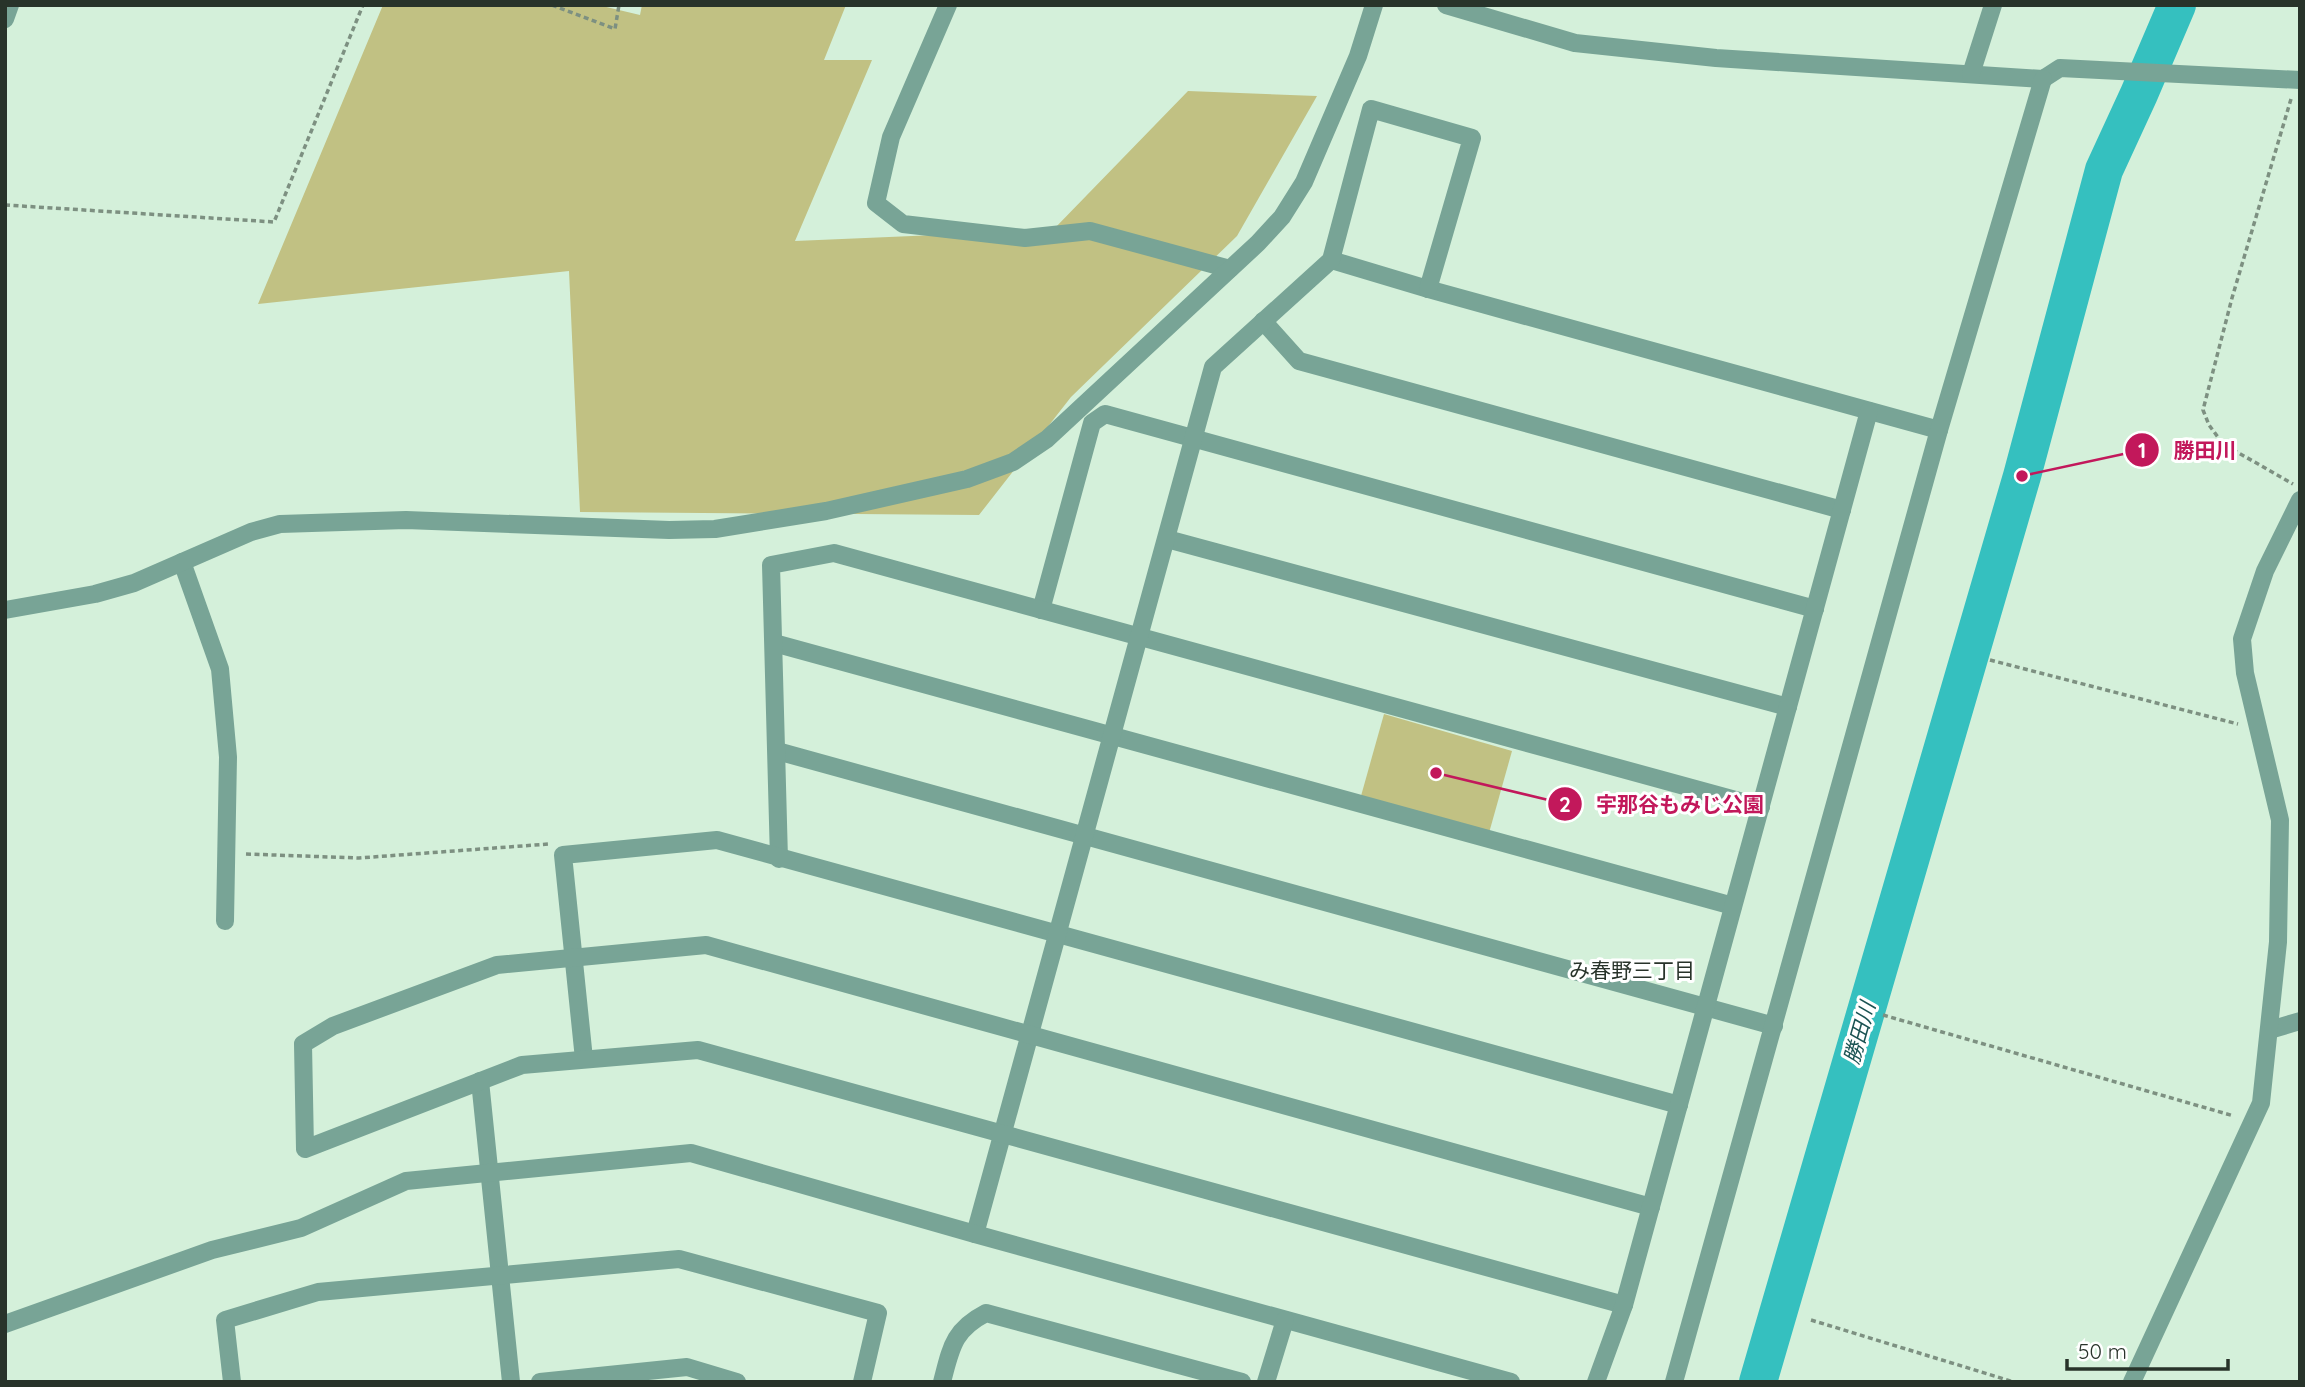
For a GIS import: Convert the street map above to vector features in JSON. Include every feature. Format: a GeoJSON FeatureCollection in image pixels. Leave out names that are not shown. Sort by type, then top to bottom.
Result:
{"type":"FeatureCollection","features":[{"type":"Feature","properties":{"kind":"street"},"geometry":{"type":"LineString","coordinates":[[5,19],[10,5]]}},
{"type":"Feature","properties":{"kind":"street"},"geometry":{"type":"LineString","coordinates":[[948,5],[891,136],[876,203],[903,224],[1025,238],[1090,231],[1230,269]]}},
{"type":"Feature","properties":{"kind":"street"},"geometry":{"type":"LineString","coordinates":[[5,610],[95,594],[134,583],[251,532],[281,524],[406,520],[669,530],[715,529],[827,511],[967,479],[1013,462],[1046,439],[1230,269],[1282,217],[1304,182],[1358,56],[1374,5]]}},
{"type":"Feature","properties":{"kind":"street"},"geometry":{"type":"LineString","coordinates":[[1446,5],[1575,44],[1716,58],[2043,79],[2060,68],[2298,80]]}},
{"type":"Feature","properties":{"kind":"street"},"geometry":{"type":"LineString","coordinates":[[1971,74],[1993,5]]}},
{"type":"Feature","properties":{"kind":"street"},"geometry":{"type":"LineString","coordinates":[[1674,1382],[1939,430],[2043,79]]}},
{"type":"Feature","properties":{"kind":"street"},"geometry":{"type":"LineString","coordinates":[[975,1234],[1213,367],[1331,260],[1371,109],[1472,138],[1428,289]]}},
{"type":"Feature","properties":{"kind":"street"},"geometry":{"type":"LineString","coordinates":[[1331,260],[1939,430]]}},
{"type":"Feature","properties":{"kind":"street"},"geometry":{"type":"LineString","coordinates":[[1263,321],[1299,362],[1842,510]]}},
{"type":"Feature","properties":{"kind":"street"},"geometry":{"type":"LineString","coordinates":[[1596,1382],[1624,1305],[1869,411]]}},
{"type":"Feature","properties":{"kind":"street"},"geometry":{"type":"LineString","coordinates":[[1041,610],[1092,423],[1105,414],[1815,609]]}},
{"type":"Feature","properties":{"kind":"street"},"geometry":{"type":"LineString","coordinates":[[2132,1382],[2261,1103],[2278,942],[2280,820],[2245,673],[2242,639],[2265,571],[2300,500]]}},
{"type":"Feature","properties":{"kind":"street"},"geometry":{"type":"LineString","coordinates":[[1167,539],[1788,707]]}},
{"type":"Feature","properties":{"kind":"street"},"geometry":{"type":"LineString","coordinates":[[779,859],[771,565],[834,553],[1760,807]]}},
{"type":"Feature","properties":{"kind":"street"},"geometry":{"type":"LineString","coordinates":[[182,562],[220,669],[228,757],[225,921]]}},
{"type":"Feature","properties":{"kind":"street"},"geometry":{"type":"LineString","coordinates":[[774,643],[1733,906]]}},
{"type":"Feature","properties":{"kind":"street"},"geometry":{"type":"LineString","coordinates":[[778,751],[1774,1026]]}},
{"type":"Feature","properties":{"kind":"street"},"geometry":{"type":"LineString","coordinates":[[584,1059],[563,855],[717,841],[1679,1105]]}},
{"type":"Feature","properties":{"kind":"street"},"geometry":{"type":"LineString","coordinates":[[1624,1305],[698,1050],[522,1065],[305,1149],[303,1044],[333,1026],[497,965],[706,945],[1651,1207]]}},
{"type":"Feature","properties":{"kind":"street"},"geometry":{"type":"LineString","coordinates":[[2270,1030],[2300,1021]]}},
{"type":"Feature","properties":{"kind":"street"},"geometry":{"type":"LineString","coordinates":[[480,1081],[511,1382]]}},
{"type":"Feature","properties":{"kind":"street"},"geometry":{"type":"LineString","coordinates":[[5,1324],[212,1250],[301,1228],[406,1181],[691,1153],[1511,1382]]}},
{"type":"Feature","properties":{"kind":"street"},"geometry":{"type":"LineString","coordinates":[[232,1382],[225,1320],[318,1292],[679,1259],[878,1312],[862,1382]]}},
{"type":"Feature","properties":{"kind":"street"},"geometry":{"type":"LineString","coordinates":[[942,1382],[956,1336],[970,1321],[986,1313],[1242,1382]]}},
{"type":"Feature","properties":{"kind":"street"},"geometry":{"type":"LineString","coordinates":[[1266,1382],[1284,1320]]}},
{"type":"Feature","properties":{"kind":"street"},"geometry":{"type":"LineString","coordinates":[[540,1382],[687,1367],[737,1382]]}},
{"type":"Feature","properties":{"kind":"path"},"geometry":{"type":"LineString","coordinates":[[5,205],[274,222],[363,5]]}},
{"type":"Feature","properties":{"kind":"path"},"geometry":{"type":"LineString","coordinates":[[552,5],[615,29],[619,5]]}},
{"type":"Feature","properties":{"kind":"path"},"geometry":{"type":"LineString","coordinates":[[2298,80],[2232,298],[2203,410],[2208,425],[2223,444],[2300,488]]}},
{"type":"Feature","properties":{"kind":"path"},"geometry":{"type":"LineString","coordinates":[[1990,660],[2257,729]]}},
{"type":"Feature","properties":{"kind":"path"},"geometry":{"type":"LineString","coordinates":[[226,854],[359,858],[561,843],[563,855]]}},
{"type":"Feature","properties":{"kind":"path"},"geometry":{"type":"LineString","coordinates":[[1883,1015],[2253,1122]]}},
{"type":"Feature","properties":{"kind":"path"},"geometry":{"type":"LineString","coordinates":[[1811,1320],[2014,1382]]}},
{"type":"Feature","properties":{"kind":"green space"},"geometry":{"type":"Polygon","coordinates":[[[383,5],[598,5],[640,15],[642,5],[846,5],[824,60],[872,60],[795,241],[1053,230],[1188,91],[1317,96],[1237,236],[1071,397],[979,515],[580,512],[569,271],[258,304],[383,5]]]}},
{"type":"Feature","properties":{"kind":"green space"},"geometry":{"type":"Polygon","coordinates":[[[1384,714],[1512,751],[1489,833],[1361,796],[1384,714]]]}},
{"type":"Feature","properties":{"kind":"waterway","name":"勝田川"},"geometry":{"type":"LineString","coordinates":[[1758,1382],[2022,476],[2104,170],[2177,5]]}},
{"type":"Feature","properties":{"kind":"place","name":"勝田川"},"geometry":{"type":"Point","coordinates":[2022,476]}},
{"type":"Feature","properties":{"kind":"place","name":"宇那谷もみじ公園"},"geometry":{"type":"Point","coordinates":[1436,773]}},
{"type":"Feature","properties":{"kind":"district","name":"み春野三丁目"},"geometry":{"type":"Point","coordinates":[1632,971]}}]}
